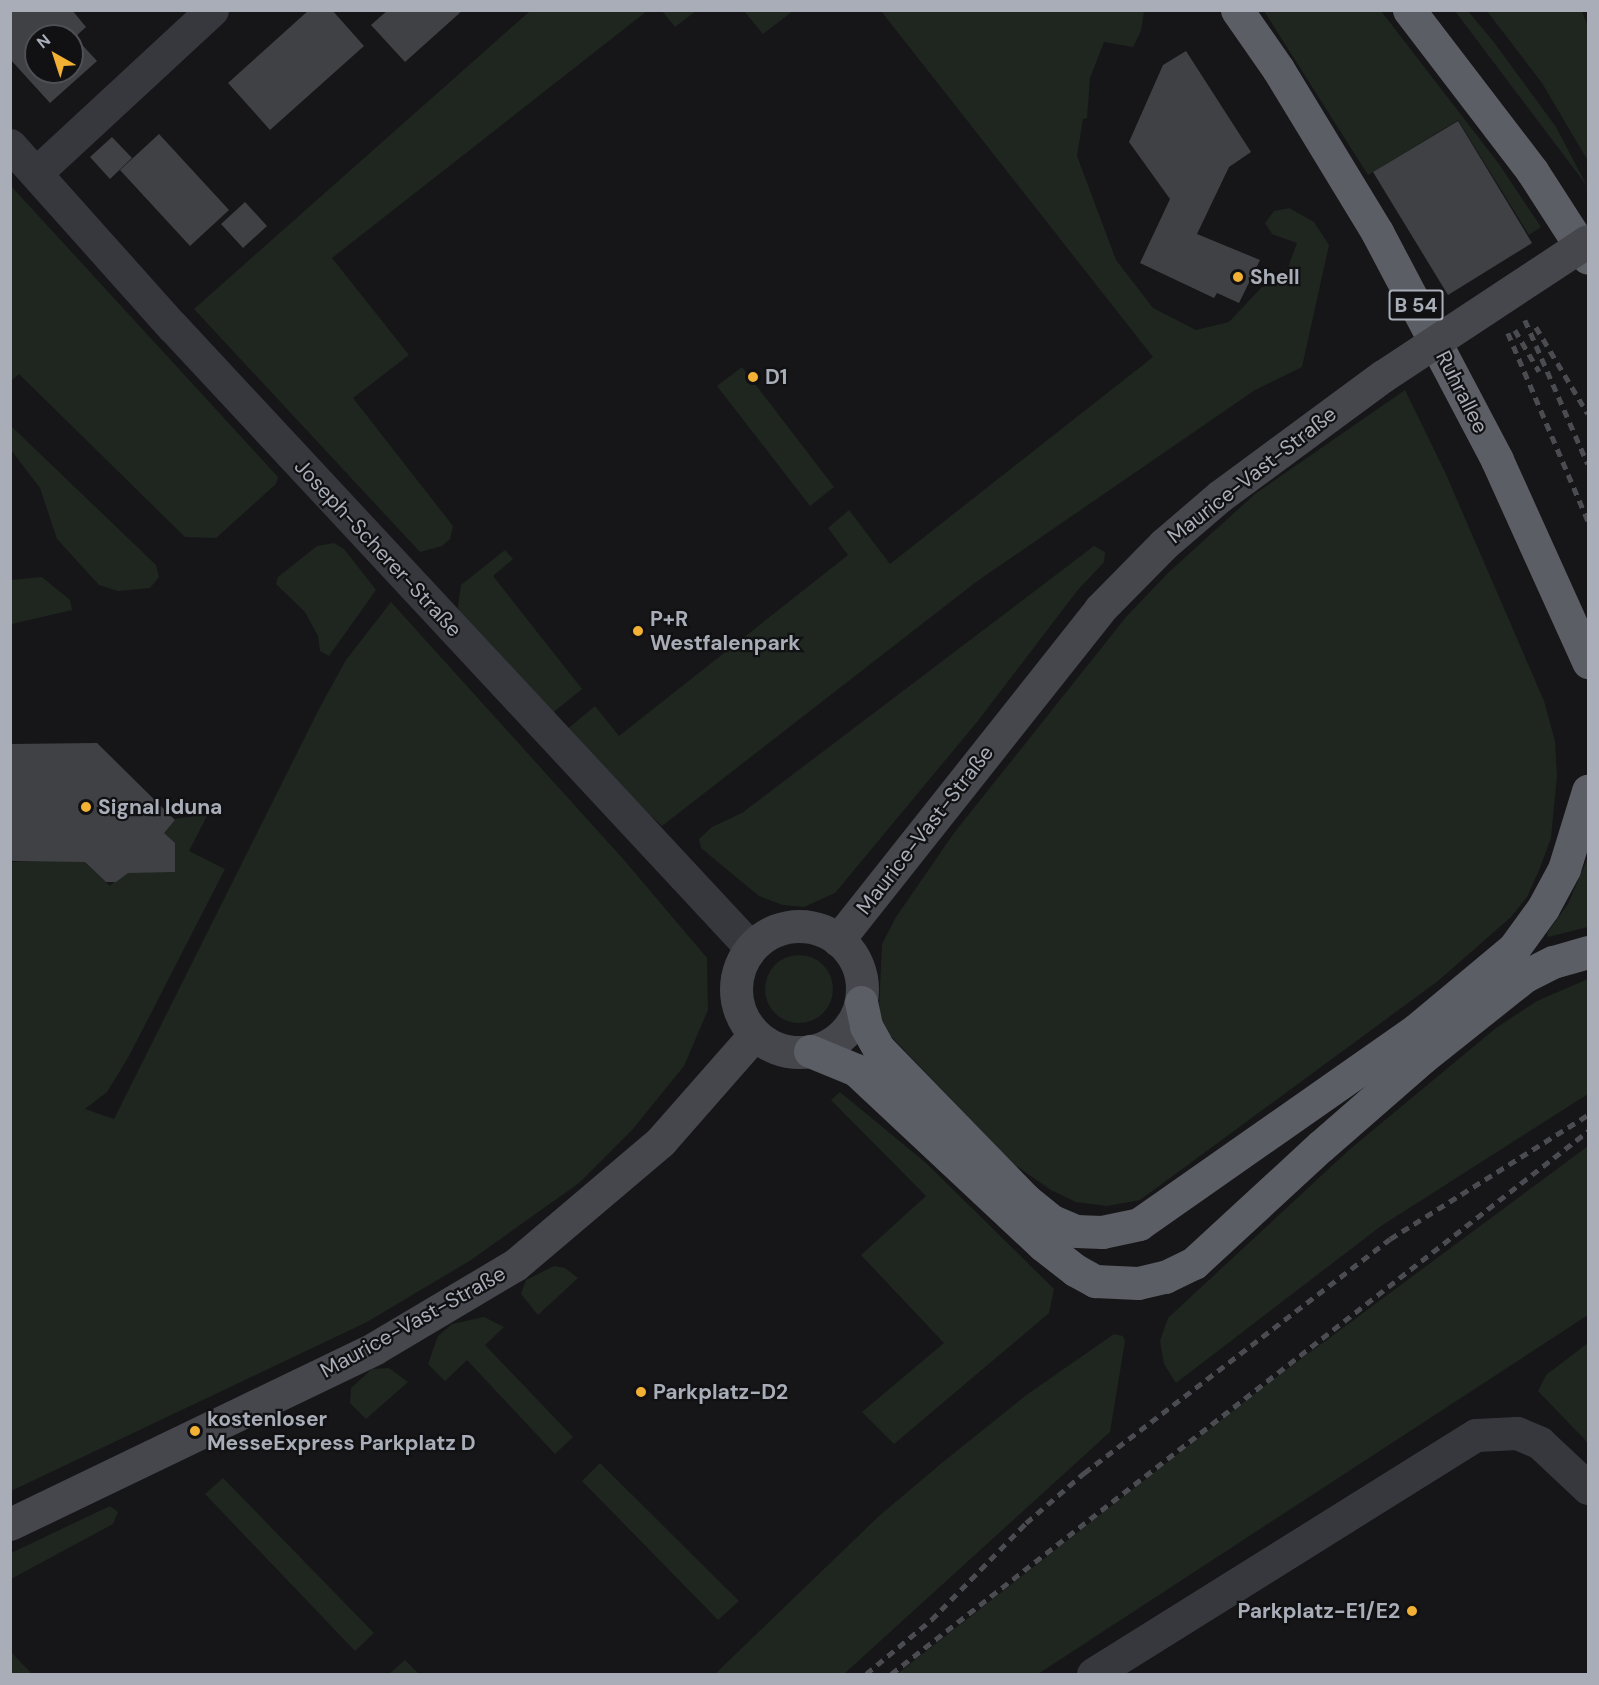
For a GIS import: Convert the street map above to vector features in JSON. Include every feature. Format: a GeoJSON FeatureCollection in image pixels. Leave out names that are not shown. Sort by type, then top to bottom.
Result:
{"type":"FeatureCollection","features":[{"type":"Feature","properties":{"kind":"highway","name":"Ruhrallee"},"geometry":{"type":"LineString","coordinates":[[1237,10],[1332,156],[1430,330],[1497,460],[1588,662]]}},
{"type":"Feature","properties":{"kind":"highway"},"geometry":{"type":"LineString","coordinates":[[1409,10],[1533,171],[1588,258]]}},
{"type":"Feature","properties":{"kind":"highway"},"geometry":{"type":"LineString","coordinates":[[861,1002],[866,1026],[879,1049],[1026,1200],[1052,1221],[1075,1231],[1102,1232],[1139,1224],[1416,1030],[1514,948],[1543,908],[1564,869],[1588,791]]}},
{"type":"Feature","properties":{"kind":"highway"},"geometry":{"type":"LineString","coordinates":[[810,1051],[856,1070],[950,1154],[1043,1245],[1075,1270],[1095,1281],[1138,1284],[1165,1277],[1194,1263],[1363,1108],[1525,976],[1553,962],[1588,952]]}},
{"type":"Feature","properties":{"kind":"main road","name":"Maurice-Vast-Straße"},"geometry":{"type":"LineString","coordinates":[[838,940],[1100,609],[1164,544],[1220,496],[1383,376],[1588,241]]}},
{"type":"Feature","properties":{"kind":"main road"},"geometry":{"type":"LineString","coordinates":[[800,926],[814,928],[838,940],[855,960],[861,978],[861,1002],[847,1030],[835,1041],[810,1051],[778,1049],[754,1035],[743,1020],[735,987],[742,960],[751,948],[771,933],[800,926]]}},
{"type":"Feature","properties":{"kind":"main road","name":"Maurice-Vast-Straße"},"geometry":{"type":"LineString","coordinates":[[10,1524],[375,1348],[515,1266],[661,1141],[754,1035]]}},
{"type":"Feature","properties":{"kind":"street"},"geometry":{"type":"LineString","coordinates":[[36,173],[212,10]]}},
{"type":"Feature","properties":{"kind":"street","name":"Joseph-Scherer-Straße"},"geometry":{"type":"LineString","coordinates":[[10,145],[181,336],[751,948]]}},
{"type":"Feature","properties":{"kind":"street"},"geometry":{"type":"LineString","coordinates":[[1093,1674],[1476,1435],[1517,1433],[1540,1443],[1588,1488]]}},
{"type":"Feature","properties":{"kind":"shaded area"},"geometry":{"type":"Polygon","coordinates":[[[531,10],[647,11],[332,258],[409,355],[353,398],[453,526],[450,539],[442,546],[420,552],[194,309],[531,10]]]}},
{"type":"Feature","properties":{"kind":"shaded area"},"geometry":{"type":"Polygon","coordinates":[[[662,11],[696,11],[675,27],[662,11]]]}},
{"type":"Feature","properties":{"kind":"shaded area"},"geometry":{"type":"Polygon","coordinates":[[[744,11],[793,11],[763,34],[744,11]]]}},
{"type":"Feature","properties":{"kind":"shaded area"},"geometry":{"type":"Polygon","coordinates":[[[881,11],[1144,11],[1141,31],[1133,47],[1104,42],[1090,78],[1087,118],[1083,119],[1077,156],[1116,260],[1153,308],[1196,330],[1229,322],[1262,287],[1283,281],[1297,243],[1272,234],[1265,223],[1274,211],[1289,208],[1314,222],[1329,245],[1302,367],[1255,390],[976,582],[662,826],[607,776],[565,731],[595,706],[619,736],[848,555],[828,528],[849,510],[890,564],[1153,357],[881,11]]]}},
{"type":"Feature","properties":{"kind":"shaded area"},"geometry":{"type":"Polygon","coordinates":[[[1264,11],[1381,11],[1499,164],[1541,227],[1529,235],[1458,120],[1368,175],[1264,11]]]}},
{"type":"Feature","properties":{"kind":"shaded area"},"geometry":{"type":"Polygon","coordinates":[[[1455,11],[1468,11],[1493,41],[1556,127],[1587,186],[1455,11]]]}},
{"type":"Feature","properties":{"kind":"shaded area"},"geometry":{"type":"Polygon","coordinates":[[[1487,11],[1582,11],[1588,27],[1588,161],[1542,83],[1487,11]]]}},
{"type":"Feature","properties":{"kind":"shaded area"},"geometry":{"type":"Polygon","coordinates":[[[11,186],[278,477],[276,484],[216,538],[185,537],[19,374],[11,381],[11,186]]]}},
{"type":"Feature","properties":{"kind":"shaded area"},"geometry":{"type":"Polygon","coordinates":[[[742,367],[834,487],[810,506],[717,386],[742,367]]]}},
{"type":"Feature","properties":{"kind":"shaded area"},"geometry":{"type":"Polygon","coordinates":[[[1405,390],[1445,472],[1544,701],[1555,741],[1557,776],[1551,838],[1540,868],[1527,897],[1511,917],[1438,981],[1140,1200],[1107,1206],[1076,1202],[1051,1190],[1012,1163],[886,1031],[879,1010],[882,944],[896,917],[954,833],[1126,617],[1169,572],[1255,494],[1405,390]]]}},
{"type":"Feature","properties":{"kind":"shaded area"},"geometry":{"type":"Polygon","coordinates":[[[10,425],[156,565],[159,577],[150,588],[118,591],[99,585],[57,539],[40,488],[11,450],[10,425]]]}},
{"type":"Feature","properties":{"kind":"shaded area"},"geometry":{"type":"Polygon","coordinates":[[[334,543],[344,549],[376,590],[329,656],[320,651],[318,636],[305,612],[276,584],[278,577],[317,546],[334,543]]]}},
{"type":"Feature","properties":{"kind":"shaded area"},"geometry":{"type":"Polygon","coordinates":[[[1094,546],[1105,552],[1104,562],[1077,591],[977,722],[835,893],[804,907],[783,905],[759,896],[701,848],[699,839],[712,827],[742,813],[1094,546]]]}},
{"type":"Feature","properties":{"kind":"shaded area"},"geometry":{"type":"Polygon","coordinates":[[[505,550],[513,559],[493,576],[582,689],[550,715],[463,619],[458,607],[461,585],[505,550]]]}},
{"type":"Feature","properties":{"kind":"shaded area"},"geometry":{"type":"Polygon","coordinates":[[[42,577],[70,600],[72,610],[12,624],[11,580],[42,577]]]}},
{"type":"Feature","properties":{"kind":"shaded area"},"geometry":{"type":"Polygon","coordinates":[[[391,602],[624,860],[707,958],[708,1010],[684,1066],[632,1130],[579,1183],[471,1260],[367,1322],[11,1491],[11,862],[83,860],[110,886],[132,864],[146,872],[169,872],[175,867],[175,843],[159,836],[175,819],[208,814],[189,851],[225,869],[129,1056],[107,1092],[85,1109],[114,1119],[320,707],[346,660],[391,602]]]}},
{"type":"Feature","properties":{"kind":"shaded area"},"geometry":{"type":"Polygon","coordinates":[[[1588,857],[1588,927],[1548,937],[1547,933],[1568,904],[1588,857]]]}},
{"type":"Feature","properties":{"kind":"shaded area"},"geometry":{"type":"Polygon","coordinates":[[[799,955],[812,958],[823,965],[830,976],[833,989],[830,1002],[823,1013],[812,1020],[799,1023],[786,1020],[775,1013],[768,1002],[765,989],[768,976],[775,965],[786,958],[799,955]]]}},
{"type":"Feature","properties":{"kind":"shaded area"},"geometry":{"type":"Polygon","coordinates":[[[1588,979],[1588,1094],[1381,1226],[1176,1383],[1164,1364],[1160,1341],[1168,1318],[1349,1150],[1496,1028],[1537,1001],[1588,979]]]}},
{"type":"Feature","properties":{"kind":"shaded area"},"geometry":{"type":"Polygon","coordinates":[[[840,1092],[926,1163],[1054,1289],[1049,1313],[894,1444],[862,1412],[944,1343],[861,1255],[926,1196],[831,1100],[840,1092]]]}},
{"type":"Feature","properties":{"kind":"shaded area"},"geometry":{"type":"Polygon","coordinates":[[[1588,1146],[1588,1315],[1038,1674],[897,1674],[1262,1388],[1588,1146]]]}},
{"type":"Feature","properties":{"kind":"shaded area"},"geometry":{"type":"Polygon","coordinates":[[[554,1266],[565,1268],[578,1278],[538,1315],[521,1294],[526,1280],[554,1266]]]}},
{"type":"Feature","properties":{"kind":"shaded area"},"geometry":{"type":"Polygon","coordinates":[[[484,1317],[504,1327],[485,1345],[573,1437],[555,1454],[467,1360],[445,1381],[428,1364],[438,1336],[452,1324],[484,1317]]]}},
{"type":"Feature","properties":{"kind":"shaded area"},"geometry":{"type":"Polygon","coordinates":[[[1114,1334],[1123,1336],[1125,1341],[1110,1432],[844,1674],[715,1674],[879,1516],[1025,1396],[1114,1334]]]}},
{"type":"Feature","properties":{"kind":"shaded area"},"geometry":{"type":"Polygon","coordinates":[[[1588,1343],[1588,1443],[1538,1391],[1546,1375],[1588,1343]]]}},
{"type":"Feature","properties":{"kind":"shaded area"},"geometry":{"type":"Polygon","coordinates":[[[389,1368],[408,1382],[366,1419],[350,1403],[351,1388],[372,1369],[389,1368]]]}},
{"type":"Feature","properties":{"kind":"shaded area"},"geometry":{"type":"Polygon","coordinates":[[[600,1463],[739,1601],[718,1620],[582,1481],[600,1463]]]}},
{"type":"Feature","properties":{"kind":"shaded area"},"geometry":{"type":"Polygon","coordinates":[[[223,1478],[374,1633],[355,1651],[205,1494],[223,1478]]]}},
{"type":"Feature","properties":{"kind":"shaded area"},"geometry":{"type":"Polygon","coordinates":[[[110,1506],[118,1512],[113,1524],[11,1579],[11,1553],[110,1506]]]}},
{"type":"Feature","properties":{"kind":"shaded area"},"geometry":{"type":"Polygon","coordinates":[[[11,1652],[32,1674],[11,1674],[11,1652]]]}},
{"type":"Feature","properties":{"kind":"shaded area"},"geometry":{"type":"Polygon","coordinates":[[[405,1660],[419,1674],[389,1674],[405,1660]]]}},
{"type":"Feature","properties":{"kind":"building"},"geometry":{"type":"Polygon","coordinates":[[[10,10],[72,10],[84,24],[24,24],[24,74],[10,59],[10,10]]]}},
{"type":"Feature","properties":{"kind":"building"},"geometry":{"type":"Polygon","coordinates":[[[309,10],[332,10],[364,46],[270,130],[228,83],[309,10]]]}},
{"type":"Feature","properties":{"kind":"building"},"geometry":{"type":"Polygon","coordinates":[[[388,10],[463,10],[405,62],[371,25],[388,10]]]}},
{"type":"Feature","properties":{"kind":"building"},"geometry":{"type":"Polygon","coordinates":[[[84,47],[97,61],[84,73],[84,47]]]}},
{"type":"Feature","properties":{"kind":"building"},"geometry":{"type":"Polygon","coordinates":[[[1186,51],[1251,152],[1229,167],[1197,234],[1260,260],[1239,303],[1217,293],[1214,298],[1140,263],[1170,199],[1129,142],[1163,65],[1186,51]]]}},
{"type":"Feature","properties":{"kind":"building"},"geometry":{"type":"Polygon","coordinates":[[[33,84],[71,84],[50,103],[33,84]]]}},
{"type":"Feature","properties":{"kind":"building"},"geometry":{"type":"Polygon","coordinates":[[[1458,121],[1532,243],[1448,295],[1373,172],[1458,121]]]}},
{"type":"Feature","properties":{"kind":"building"},"geometry":{"type":"Polygon","coordinates":[[[159,134],[229,210],[190,246],[120,170],[159,134]]]}},
{"type":"Feature","properties":{"kind":"building"},"geometry":{"type":"Polygon","coordinates":[[[112,137],[132,158],[110,179],[90,157],[112,137]]]}},
{"type":"Feature","properties":{"kind":"building"},"geometry":{"type":"Polygon","coordinates":[[[245,202],[267,226],[243,248],[221,224],[245,202]]]}},
{"type":"Feature","properties":{"kind":"building","name":"Signal Iduna"},"geometry":{"type":"Polygon","coordinates":[[[97,743],[175,820],[164,833],[175,843],[175,872],[128,873],[116,882],[106,882],[85,862],[10,861],[10,744],[97,743]]]}},
{"type":"Feature","properties":{"kind":"railway"},"geometry":{"type":"LineString","coordinates":[[1525,320],[1588,464]]}},
{"type":"Feature","properties":{"kind":"railway"},"geometry":{"type":"LineString","coordinates":[[1536,327],[1588,414]]}},
{"type":"Feature","properties":{"kind":"railway"},"geometry":{"type":"LineString","coordinates":[[1515,330],[1539,371]]}},
{"type":"Feature","properties":{"kind":"railway"},"geometry":{"type":"LineString","coordinates":[[1508,333],[1588,521]]}},
{"type":"Feature","properties":{"kind":"railway"},"geometry":{"type":"LineString","coordinates":[[866,1674],[931,1620],[1026,1523],[1084,1473],[1390,1239],[1588,1115]]}},
{"type":"Feature","properties":{"kind":"railway"},"geometry":{"type":"LineString","coordinates":[[891,1674],[1588,1131]]}},
{"type":"Feature","properties":{"kind":"place","name":"Shell"},"geometry":{"type":"Point","coordinates":[1238,277]}},
{"type":"Feature","properties":{"kind":"place","name":"D1"},"geometry":{"type":"Point","coordinates":[753,377]}},
{"type":"Feature","properties":{"kind":"place","name":"P+R Westfalenpark"},"geometry":{"type":"Point","coordinates":[638,631]}},
{"type":"Feature","properties":{"kind":"place","name":"Signal Iduna"},"geometry":{"type":"Point","coordinates":[86,807]}},
{"type":"Feature","properties":{"kind":"place","name":"Parkplatz-D2"},"geometry":{"type":"Point","coordinates":[641,1392]}},
{"type":"Feature","properties":{"kind":"place","name":"kostenloser MesseExpress Parkplatz D"},"geometry":{"type":"Point","coordinates":[195,1431]}},
{"type":"Feature","properties":{"kind":"place","name":"Parkplatz-E1/E2"},"geometry":{"type":"Point","coordinates":[1412,1611]}}]}
